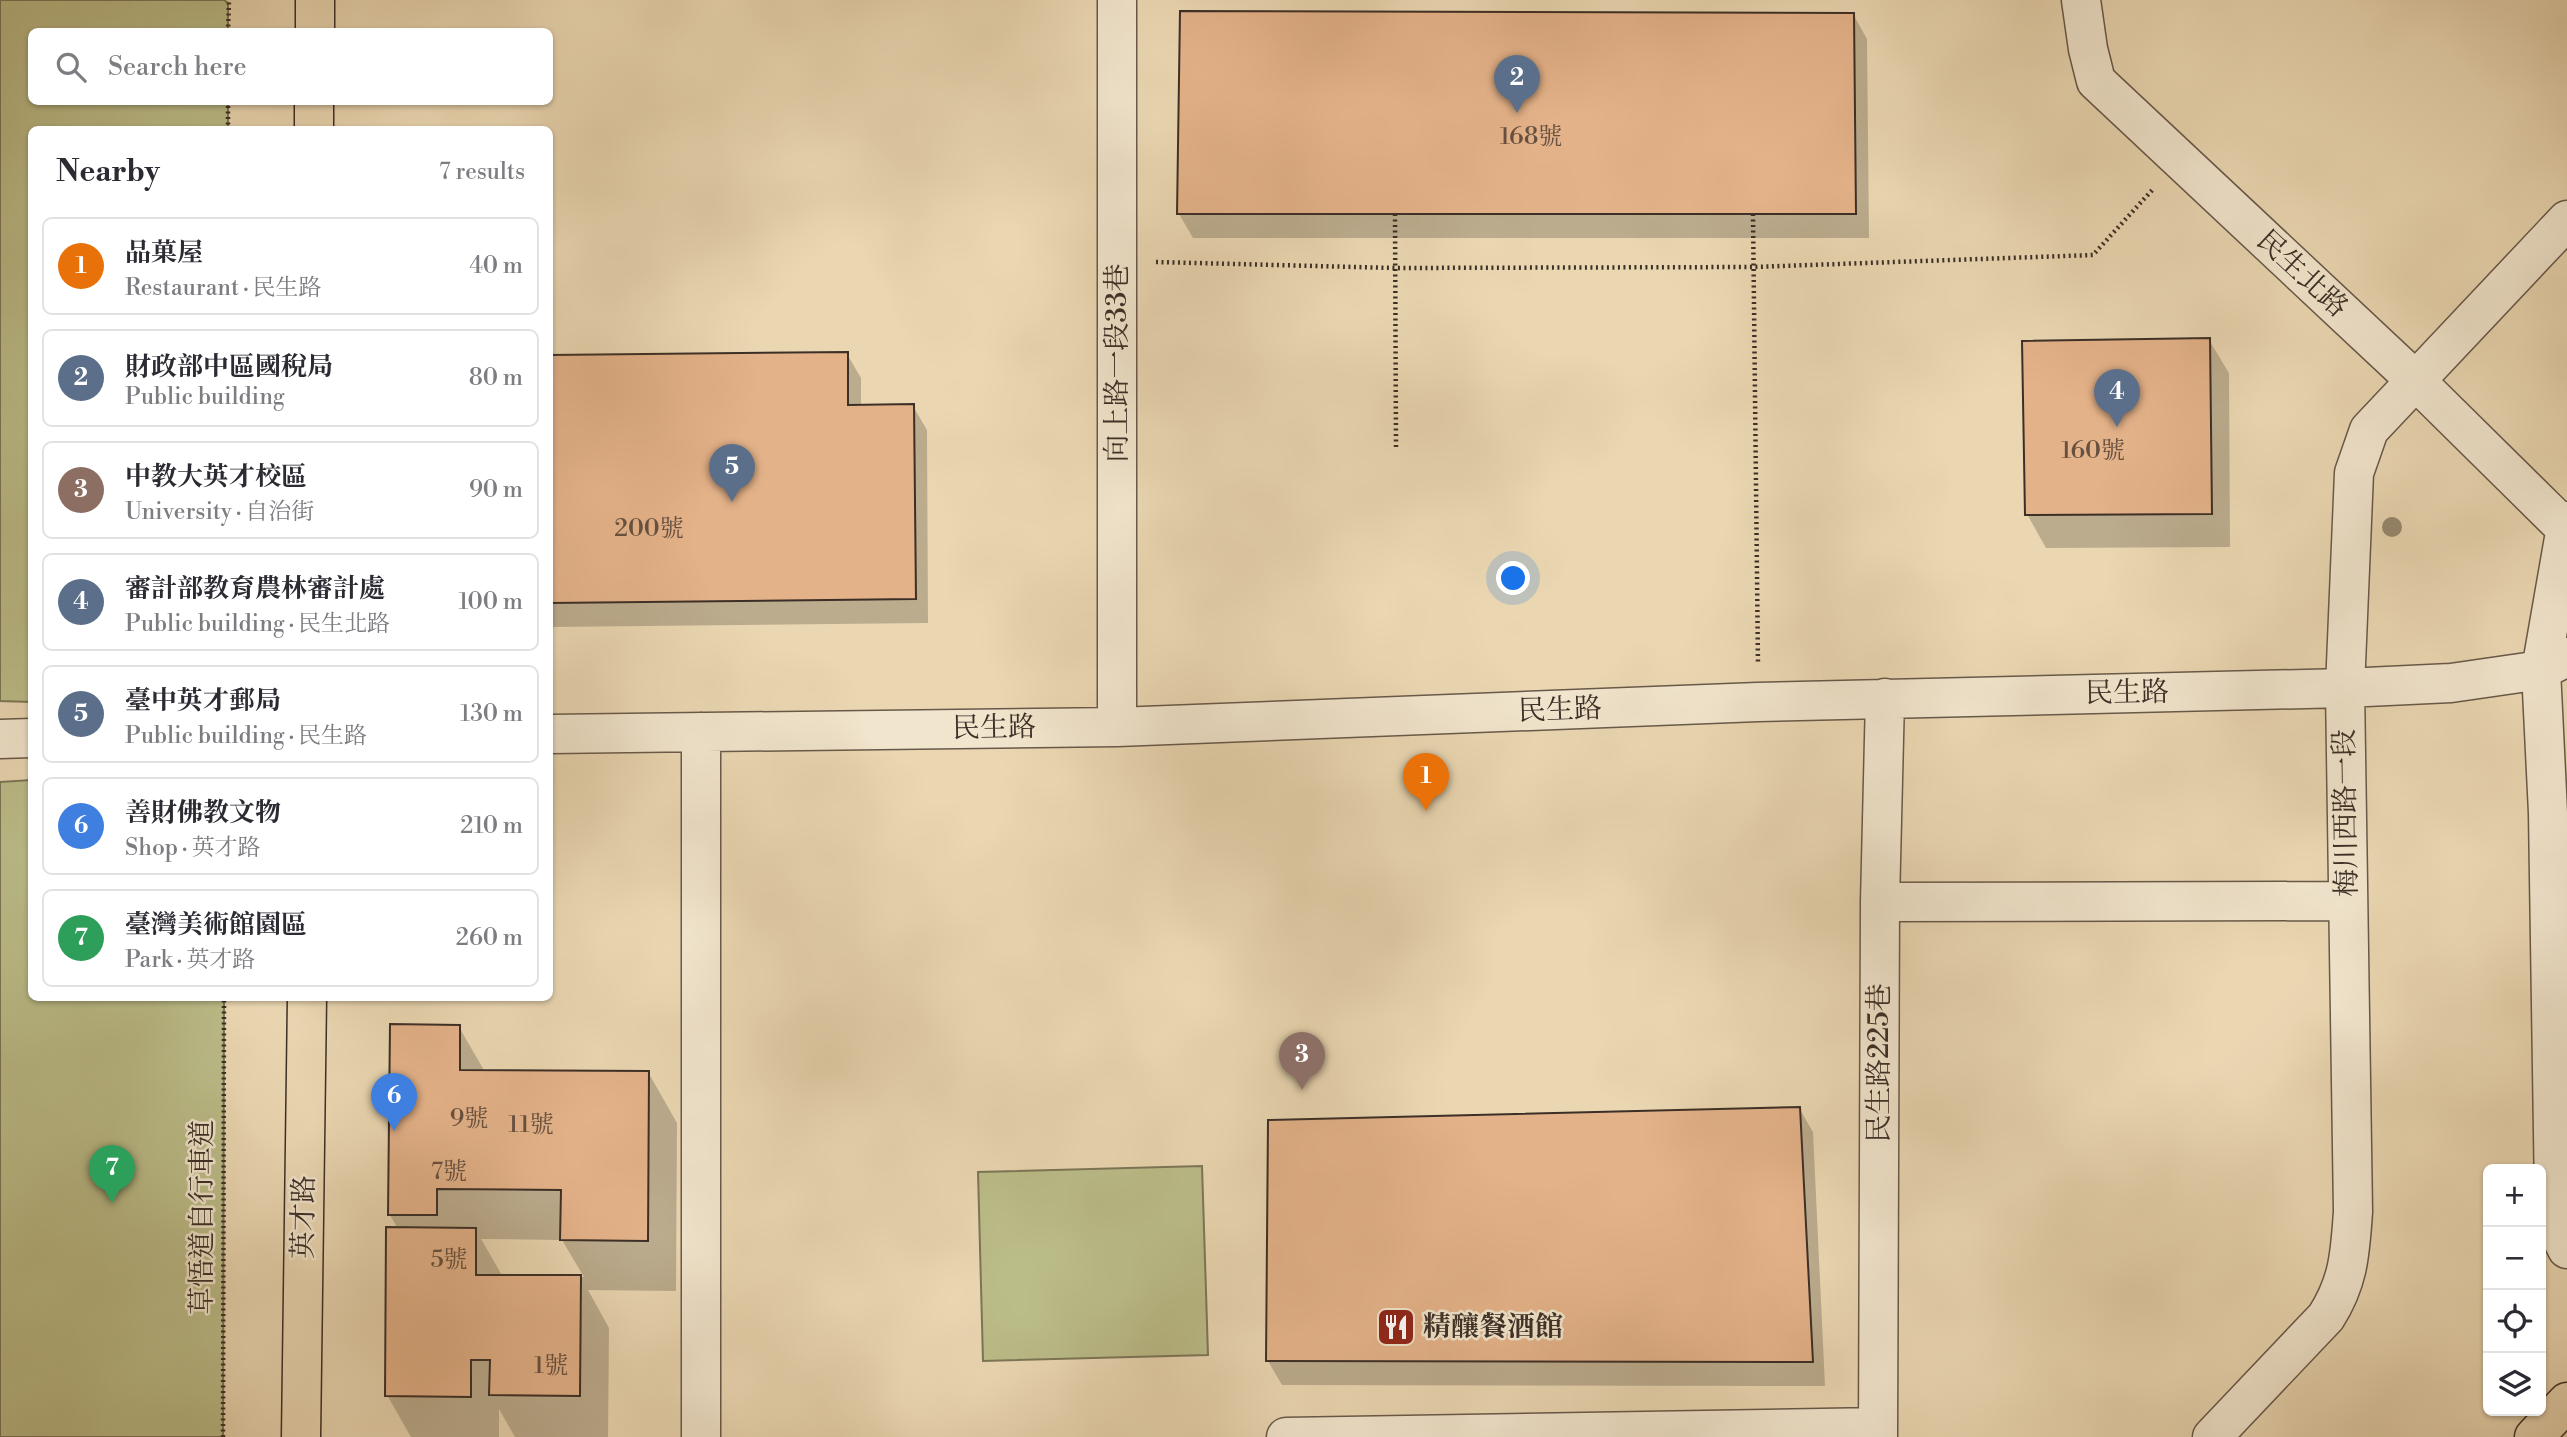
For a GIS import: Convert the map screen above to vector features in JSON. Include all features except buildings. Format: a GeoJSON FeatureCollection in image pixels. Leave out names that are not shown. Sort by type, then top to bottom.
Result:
{"type":"FeatureCollection","features":[{"type":"Feature","properties":{"kind":"main road"},"geometry":{"type":"LineString","coordinates":[[315,0],[315,28]]}},
{"type":"Feature","properties":{"kind":"main road"},"geometry":{"type":"LineString","coordinates":[[314,105],[314,126]]}},
{"type":"Feature","properties":{"kind":"main road","name":"英才路"},"geometry":{"type":"LineString","coordinates":[[301,1437],[306,1001]]}},
{"type":"Feature","properties":{"kind":"street","name":"向上路一段33巷"},"geometry":{"type":"LineString","coordinates":[[1117,0],[1117,727]]}},
{"type":"Feature","properties":{"kind":"street","name":"民生北路"},"geometry":{"type":"LineString","coordinates":[[2081,0],[2088,49],[2096,80],[2566,526]]}},
{"type":"Feature","properties":{"kind":"street","name":"梅川西路一段"},"geometry":{"type":"LineString","coordinates":[[2212,1437],[2326,1317],[2338,1298],[2350,1256],[2353,1212],[2345,688],[2354,473],[2369,430],[2567,220]]}},
{"type":"Feature","properties":{"kind":"street"},"geometry":{"type":"LineString","coordinates":[[2566,526],[2554,664],[2549,813],[2554,1196],[2561,1237],[2567,1249]]}},
{"type":"Feature","properties":{"kind":"street","name":"民生路"},"geometry":{"type":"LineString","coordinates":[[553,734],[1117,727],[1758,702],[2345,688],[2451,683],[2554,664]]}},
{"type":"Feature","properties":{"kind":"street","name":"民生路225巷"},"geometry":{"type":"LineString","coordinates":[[1878,1432],[1880,902],[1885,698]]}},
{"type":"Feature","properties":{"kind":"street"},"geometry":{"type":"LineString","coordinates":[[701,732],[701,1437]]}},
{"type":"Feature","properties":{"kind":"street"},"geometry":{"type":"LineString","coordinates":[[0,739],[28,738]]}},
{"type":"Feature","properties":{"kind":"street"},"geometry":{"type":"LineString","coordinates":[[1880,902],[2347,901]]}},
{"type":"Feature","properties":{"kind":"street"},"geometry":{"type":"LineString","coordinates":[[1286,1437],[1878,1432]]}},
{"type":"Feature","properties":{"kind":"path"},"geometry":{"type":"LineString","coordinates":[[228,28],[229,0]]}},
{"type":"Feature","properties":{"kind":"path"},"geometry":{"type":"LineString","coordinates":[[228,105],[228,126]]}},
{"type":"Feature","properties":{"kind":"path"},"geometry":{"type":"LineString","coordinates":[[1117,261],[1395,268],[1753,267],[2093,255],[2158,183]]}},
{"type":"Feature","properties":{"kind":"path"},"geometry":{"type":"LineString","coordinates":[[1395,214],[1396,447]]}},
{"type":"Feature","properties":{"kind":"path"},"geometry":{"type":"LineString","coordinates":[[1753,214],[1758,702]]}},
{"type":"Feature","properties":{"kind":"path","name":"草悟道自行車道"},"geometry":{"type":"LineString","coordinates":[[223,1437],[224,1001]]}},
{"type":"Feature","properties":{"kind":"green space"},"geometry":{"type":"Polygon","coordinates":[[[0,0],[224,0],[228,3],[228,28],[28,28],[28,105],[228,105],[228,126],[28,126],[28,702],[0,701],[0,0]]]}},
{"type":"Feature","properties":{"kind":"green space"},"geometry":{"type":"Polygon","coordinates":[[[28,780],[28,1001],[224,1001],[223,1437],[0,1437],[0,782],[28,780]]]}},
{"type":"Feature","properties":{"kind":"green space"},"geometry":{"type":"Polygon","coordinates":[[[1202,1166],[1208,1355],[983,1361],[978,1172],[1202,1166]]]}},
{"type":"Feature","properties":{"kind":"place","name":"財政部中區國稅局"},"geometry":{"type":"Point","coordinates":[1517,113]}},
{"type":"Feature","properties":{"kind":"place","name":"審計部教育農林審計處"},"geometry":{"type":"Point","coordinates":[2117,427]}},
{"type":"Feature","properties":{"kind":"place","name":"臺中英才郵局"},"geometry":{"type":"Point","coordinates":[732,502]}},
{"type":"Feature","properties":{"kind":"place","name":"品菓屋"},"geometry":{"type":"Point","coordinates":[1426,811]}},
{"type":"Feature","properties":{"kind":"place","name":"中教大英才校區"},"geometry":{"type":"Point","coordinates":[1302,1090]}},
{"type":"Feature","properties":{"kind":"place","name":"善財佛教文物"},"geometry":{"type":"Point","coordinates":[394,1131]}},
{"type":"Feature","properties":{"kind":"place","name":"臺灣美術館園區"},"geometry":{"type":"Point","coordinates":[112,1203]}},
{"type":"Feature","properties":{"kind":"place","name":"精釀餐酒館"},"geometry":{"type":"Point","coordinates":[1396,1327]}}]}
